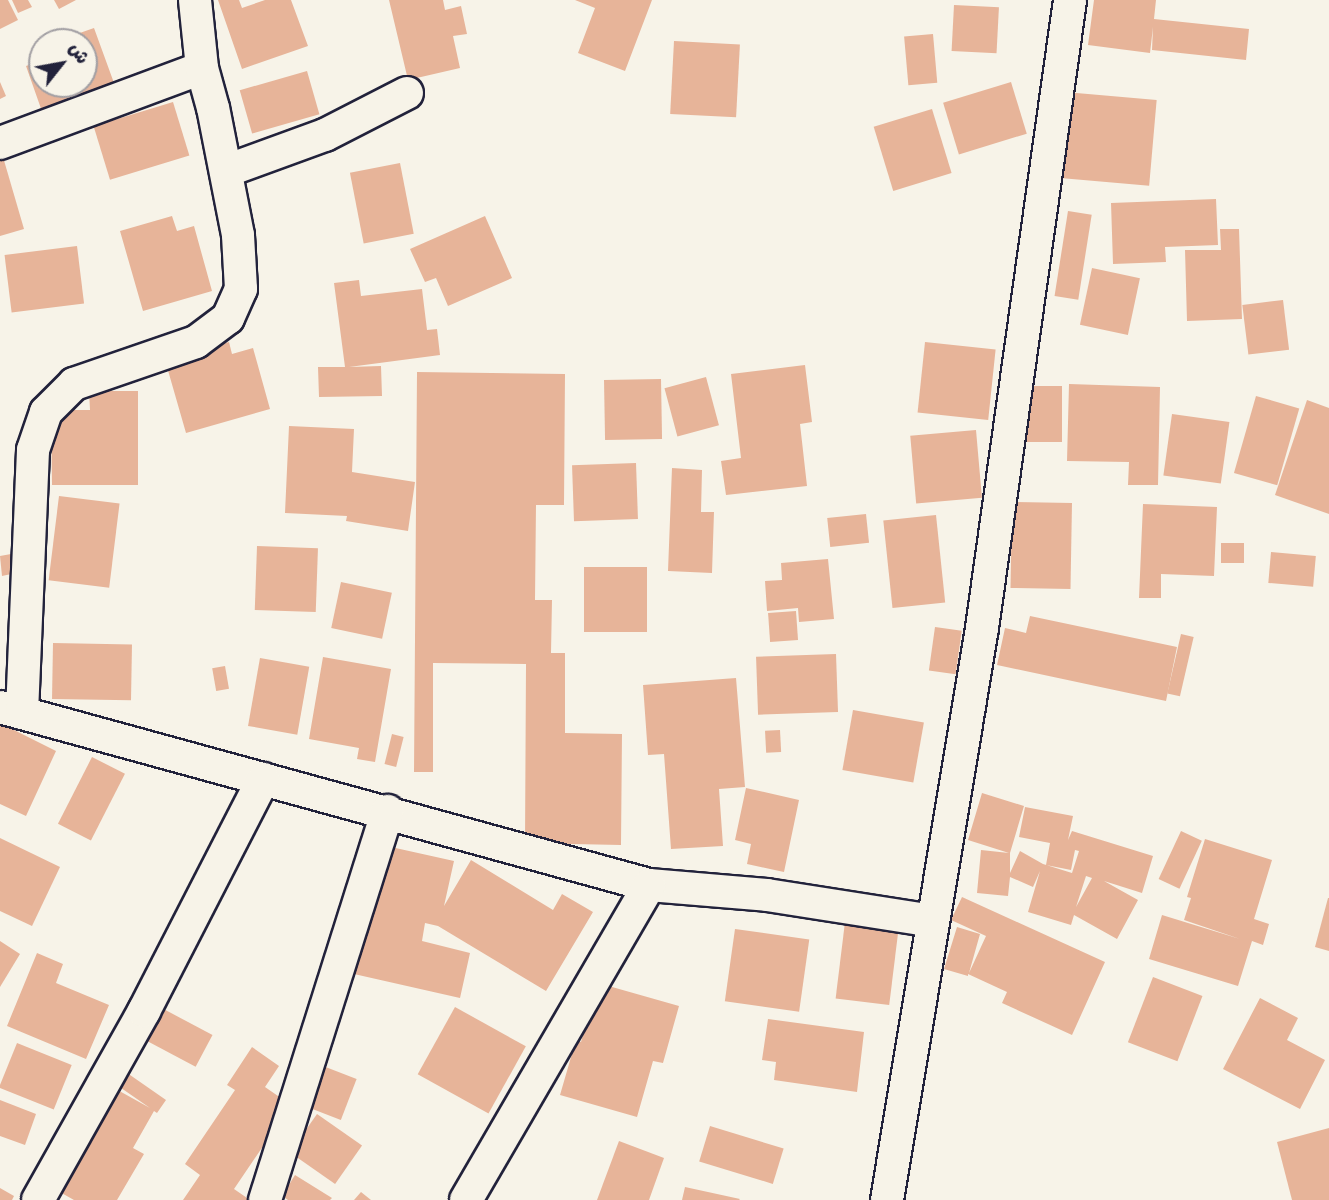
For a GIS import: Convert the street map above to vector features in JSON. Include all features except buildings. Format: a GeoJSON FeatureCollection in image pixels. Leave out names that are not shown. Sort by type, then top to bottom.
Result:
{"type":"FeatureCollection","features":[{"type":"Feature","properties":{"kind":"street"},"geometry":{"type":"LineString","coordinates":[[195,0],[202,68],[239,235],[241,289],[228,318],[196,342],[74,384],[46,412],[33,450],[11,710],[388,811],[649,885],[767,895],[933,921]]}},
{"type":"Feature","properties":{"kind":"street"},"geometry":{"type":"LineString","coordinates":[[887,1200],[982,628],[1070,0]]}},
{"type":"Feature","properties":{"kind":"street"},"geometry":{"type":"LineString","coordinates":[[0,143],[202,68]]}},
{"type":"Feature","properties":{"kind":"street"},"geometry":{"type":"LineString","coordinates":[[226,171],[325,135],[407,93]]}},
{"type":"Feature","properties":{"kind":"street"},"geometry":{"type":"LineString","coordinates":[[38,1200],[144,1011],[263,779]]}},
{"type":"Feature","properties":{"kind":"street"},"geometry":{"type":"LineString","coordinates":[[265,1200],[388,811]]}},
{"type":"Feature","properties":{"kind":"street"},"geometry":{"type":"LineString","coordinates":[[466,1200],[649,885]]}}]}
